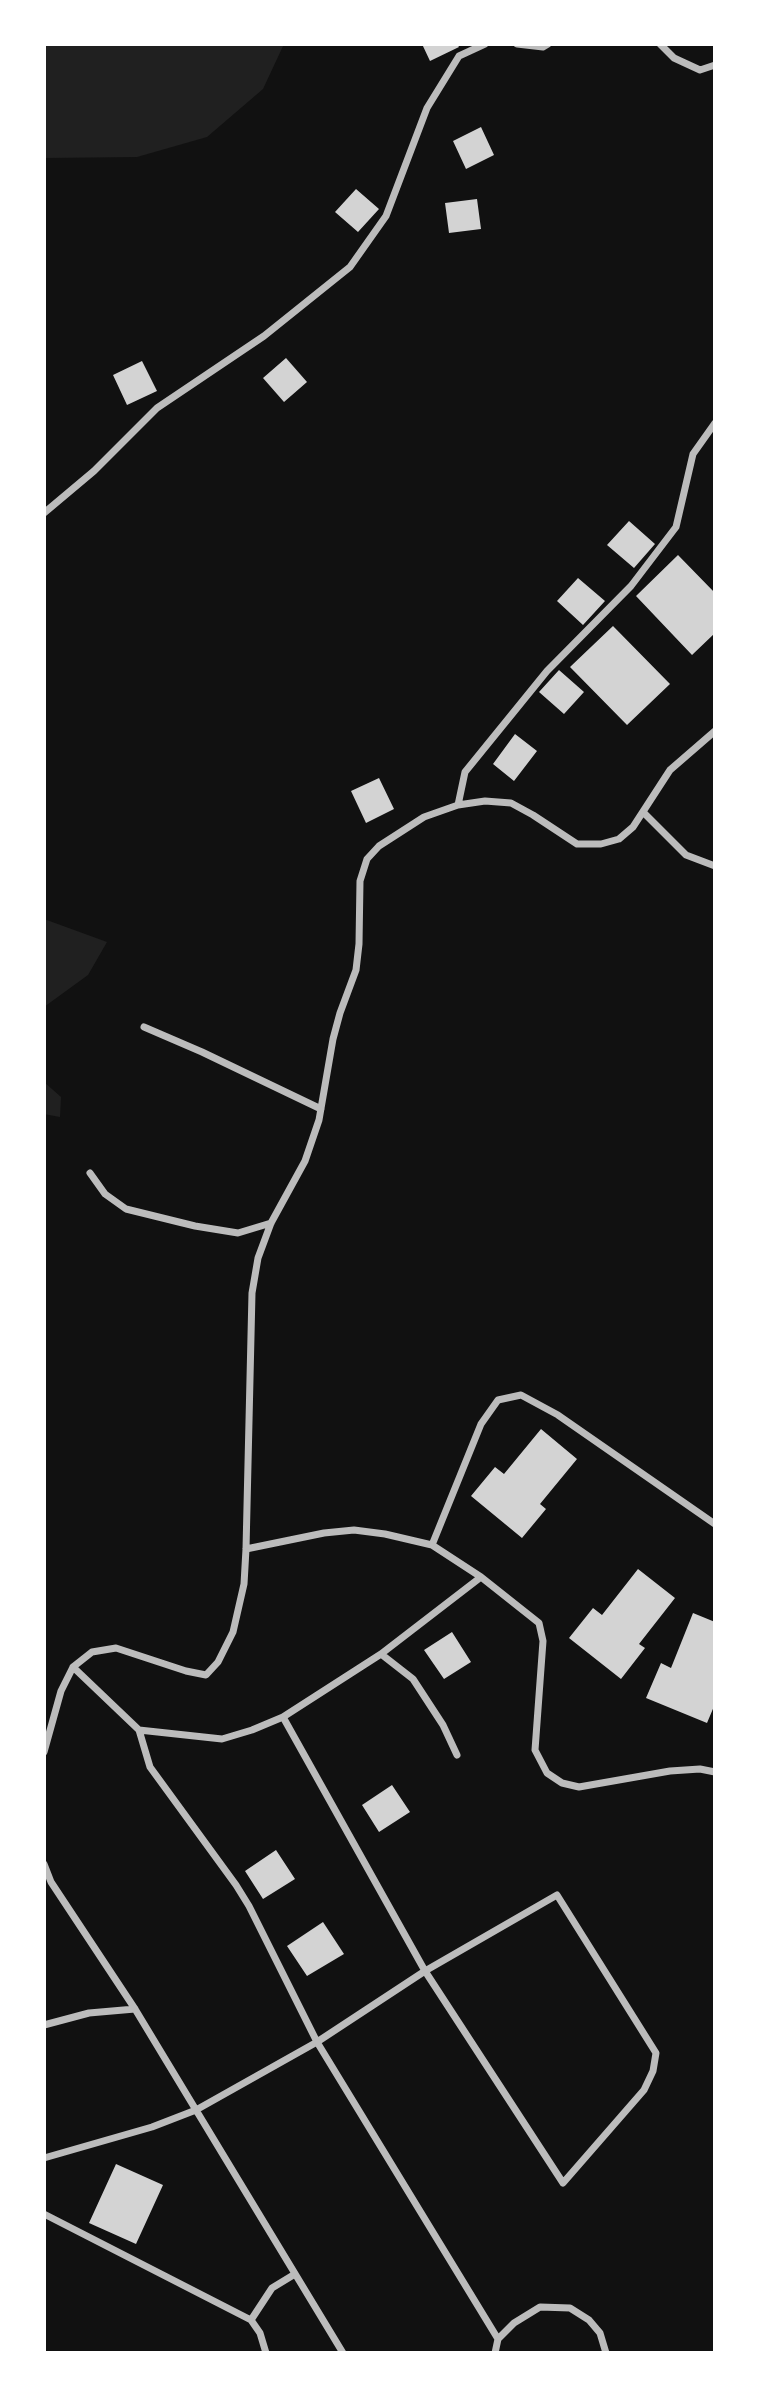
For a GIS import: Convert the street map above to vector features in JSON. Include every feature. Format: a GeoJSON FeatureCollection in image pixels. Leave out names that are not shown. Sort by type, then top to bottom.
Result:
{"type":"FeatureCollection","features":[{"type":"Feature","properties":{"kind":"street"},"geometry":{"type":"LineString","coordinates":[[44,513],[94,471],[157,408],[264,336],[350,267],[386,216],[433,98],[459,57],[485,44]]}},
{"type":"Feature","properties":{"kind":"street"},"geometry":{"type":"LineString","coordinates":[[517,44],[543,47],[548,44]]}},
{"type":"Feature","properties":{"kind":"street"},"geometry":{"type":"LineString","coordinates":[[660,44],[674,58],[700,70],[715,65]]}},
{"type":"Feature","properties":{"kind":"street"},"geometry":{"type":"LineString","coordinates":[[458,805],[465,772],[547,671],[631,586],[676,527],[693,454],[715,423]]}},
{"type":"Feature","properties":{"kind":"street"},"geometry":{"type":"LineString","coordinates":[[44,1752],[61,1691],[73,1667],[92,1653],[116,1648],[206,1675],[218,1662],[233,1632],[244,1584],[252,1293],[258,1258],[271,1223],[313,1142],[333,1039],[356,971],[360,881],[367,859],[379,846],[424,817],[458,805],[485,801],[511,803],[577,844],[601,844],[619,839],[633,827],[670,770],[715,731]]}},
{"type":"Feature","properties":{"kind":"street"},"geometry":{"type":"LineString","coordinates":[[643,812],[686,855],[715,866]]}},
{"type":"Feature","properties":{"kind":"street"},"geometry":{"type":"LineString","coordinates":[[144,1027],[321,1109]]}},
{"type":"Feature","properties":{"kind":"street"},"geometry":{"type":"LineString","coordinates":[[90,1173],[106,1194],[126,1209],[195,1226],[238,1233],[271,1223]]}},
{"type":"Feature","properties":{"kind":"street"},"geometry":{"type":"LineString","coordinates":[[432,1545],[481,1424],[498,1400],[522,1395],[558,1415],[715,1524]]}},
{"type":"Feature","properties":{"kind":"street"},"geometry":{"type":"LineString","coordinates":[[246,1549],[324,1533],[354,1530],[432,1545],[481,1577],[539,1623],[543,1641],[535,1750],[547,1773],[562,1783],[579,1787],[670,1771],[700,1769],[715,1772]]}},
{"type":"Feature","properties":{"kind":"street"},"geometry":{"type":"LineString","coordinates":[[139,1730],[222,1739],[284,1717],[381,1654],[481,1577]]}},
{"type":"Feature","properties":{"kind":"street"},"geometry":{"type":"LineString","coordinates":[[381,1654],[413,1679],[443,1725],[457,1755]]}},
{"type":"Feature","properties":{"kind":"street"},"geometry":{"type":"LineString","coordinates":[[73,1667],[139,1730],[150,1767],[236,1885],[317,2042],[498,2339]]}},
{"type":"Feature","properties":{"kind":"street"},"geometry":{"type":"LineString","coordinates":[[44,2158],[152,2127],[196,2110],[317,2042],[425,1971],[557,1895],[656,2053],[653,2071],[644,2090],[563,2183],[425,1971],[284,1717]]}},
{"type":"Feature","properties":{"kind":"street"},"geometry":{"type":"LineString","coordinates":[[44,1864],[47,1883],[135,2009],[343,2353]]}},
{"type":"Feature","properties":{"kind":"street"},"geometry":{"type":"LineString","coordinates":[[44,2025],[89,2013],[135,2009]]}},
{"type":"Feature","properties":{"kind":"street"},"geometry":{"type":"LineString","coordinates":[[44,2214],[251,2320],[260,2333],[266,2353]]}},
{"type":"Feature","properties":{"kind":"street"},"geometry":{"type":"LineString","coordinates":[[251,2320],[272,2287],[295,2274]]}},
{"type":"Feature","properties":{"kind":"street"},"geometry":{"type":"LineString","coordinates":[[495,2353],[498,2339],[514,2323],[540,2307],[570,2308],[589,2320],[600,2333],[606,2353]]}},
{"type":"Feature","properties":{"kind":"shaded area"},"geometry":{"type":"Polygon","coordinates":[[[44,44],[284,44],[263,89],[207,137],[137,157],[44,158],[44,44]]]}},
{"type":"Feature","properties":{"kind":"shaded area"},"geometry":{"type":"Polygon","coordinates":[[[44,919],[107,942],[88,975],[44,1007],[44,919]]]}},
{"type":"Feature","properties":{"kind":"shaded area"},"geometry":{"type":"Polygon","coordinates":[[[44,1082],[61,1097],[60,1117],[44,1114],[44,1082]]]}},
{"type":"Feature","properties":{"kind":"building"},"geometry":{"type":"Polygon","coordinates":[[[422,44],[457,44],[459,47],[430,61],[422,44]]]}},
{"type":"Feature","properties":{"kind":"building"},"geometry":{"type":"Polygon","coordinates":[[[481,127],[494,155],[466,169],[453,141],[481,127]]]}},
{"type":"Feature","properties":{"kind":"building"},"geometry":{"type":"Polygon","coordinates":[[[356,189],[379,209],[358,232],[335,212],[356,189]]]}},
{"type":"Feature","properties":{"kind":"building"},"geometry":{"type":"Polygon","coordinates":[[[477,199],[481,229],[449,233],[445,203],[477,199]]]}},
{"type":"Feature","properties":{"kind":"building"},"geometry":{"type":"Polygon","coordinates":[[[286,358],[307,382],[284,402],[263,378],[286,358]]]}},
{"type":"Feature","properties":{"kind":"building"},"geometry":{"type":"Polygon","coordinates":[[[142,361],[157,391],[127,405],[113,375],[142,361]]]}},
{"type":"Feature","properties":{"kind":"building"},"geometry":{"type":"Polygon","coordinates":[[[629,521],[655,544],[634,568],[607,545],[629,521]]]}},
{"type":"Feature","properties":{"kind":"building"},"geometry":{"type":"Polygon","coordinates":[[[678,555],[715,593],[715,633],[692,655],[636,596],[678,555]]]}},
{"type":"Feature","properties":{"kind":"building"},"geometry":{"type":"Polygon","coordinates":[[[578,578],[605,601],[583,625],[557,601],[578,578]]]}},
{"type":"Feature","properties":{"kind":"building"},"geometry":{"type":"Polygon","coordinates":[[[613,626],[670,684],[627,725],[570,667],[613,626]]]}},
{"type":"Feature","properties":{"kind":"building"},"geometry":{"type":"Polygon","coordinates":[[[559,670],[584,692],[564,714],[539,692],[559,670]]]}},
{"type":"Feature","properties":{"kind":"building"},"geometry":{"type":"Polygon","coordinates":[[[515,734],[537,751],[514,781],[493,764],[515,734]]]}},
{"type":"Feature","properties":{"kind":"building"},"geometry":{"type":"Polygon","coordinates":[[[379,778],[394,809],[366,823],[351,791],[379,778]]]}},
{"type":"Feature","properties":{"kind":"building"},"geometry":{"type":"Polygon","coordinates":[[[541,1429],[577,1459],[540,1504],[546,1509],[522,1538],[471,1496],[495,1467],[504,1474],[541,1429]]]}},
{"type":"Feature","properties":{"kind":"building"},"geometry":{"type":"Polygon","coordinates":[[[638,1569],[675,1598],[639,1644],[645,1648],[621,1679],[569,1638],[593,1608],[602,1615],[638,1569]]]}},
{"type":"Feature","properties":{"kind":"building"},"geometry":{"type":"Polygon","coordinates":[[[693,1613],[715,1622],[715,1704],[707,1723],[646,1698],[661,1663],[671,1668],[693,1613]]]}},
{"type":"Feature","properties":{"kind":"building"},"geometry":{"type":"Polygon","coordinates":[[[452,1632],[471,1662],[444,1679],[424,1650],[452,1632]]]}},
{"type":"Feature","properties":{"kind":"building"},"geometry":{"type":"Polygon","coordinates":[[[392,1785],[410,1812],[379,1832],[362,1805],[392,1785]]]}},
{"type":"Feature","properties":{"kind":"building"},"geometry":{"type":"Polygon","coordinates":[[[276,1850],[295,1879],[263,1899],[245,1871],[276,1850]]]}},
{"type":"Feature","properties":{"kind":"building"},"geometry":{"type":"Polygon","coordinates":[[[323,1922],[344,1954],[307,1976],[287,1946],[323,1922]]]}},
{"type":"Feature","properties":{"kind":"building"},"geometry":{"type":"Polygon","coordinates":[[[116,2164],[163,2185],[136,2244],[89,2223],[116,2164]]]}}]}
